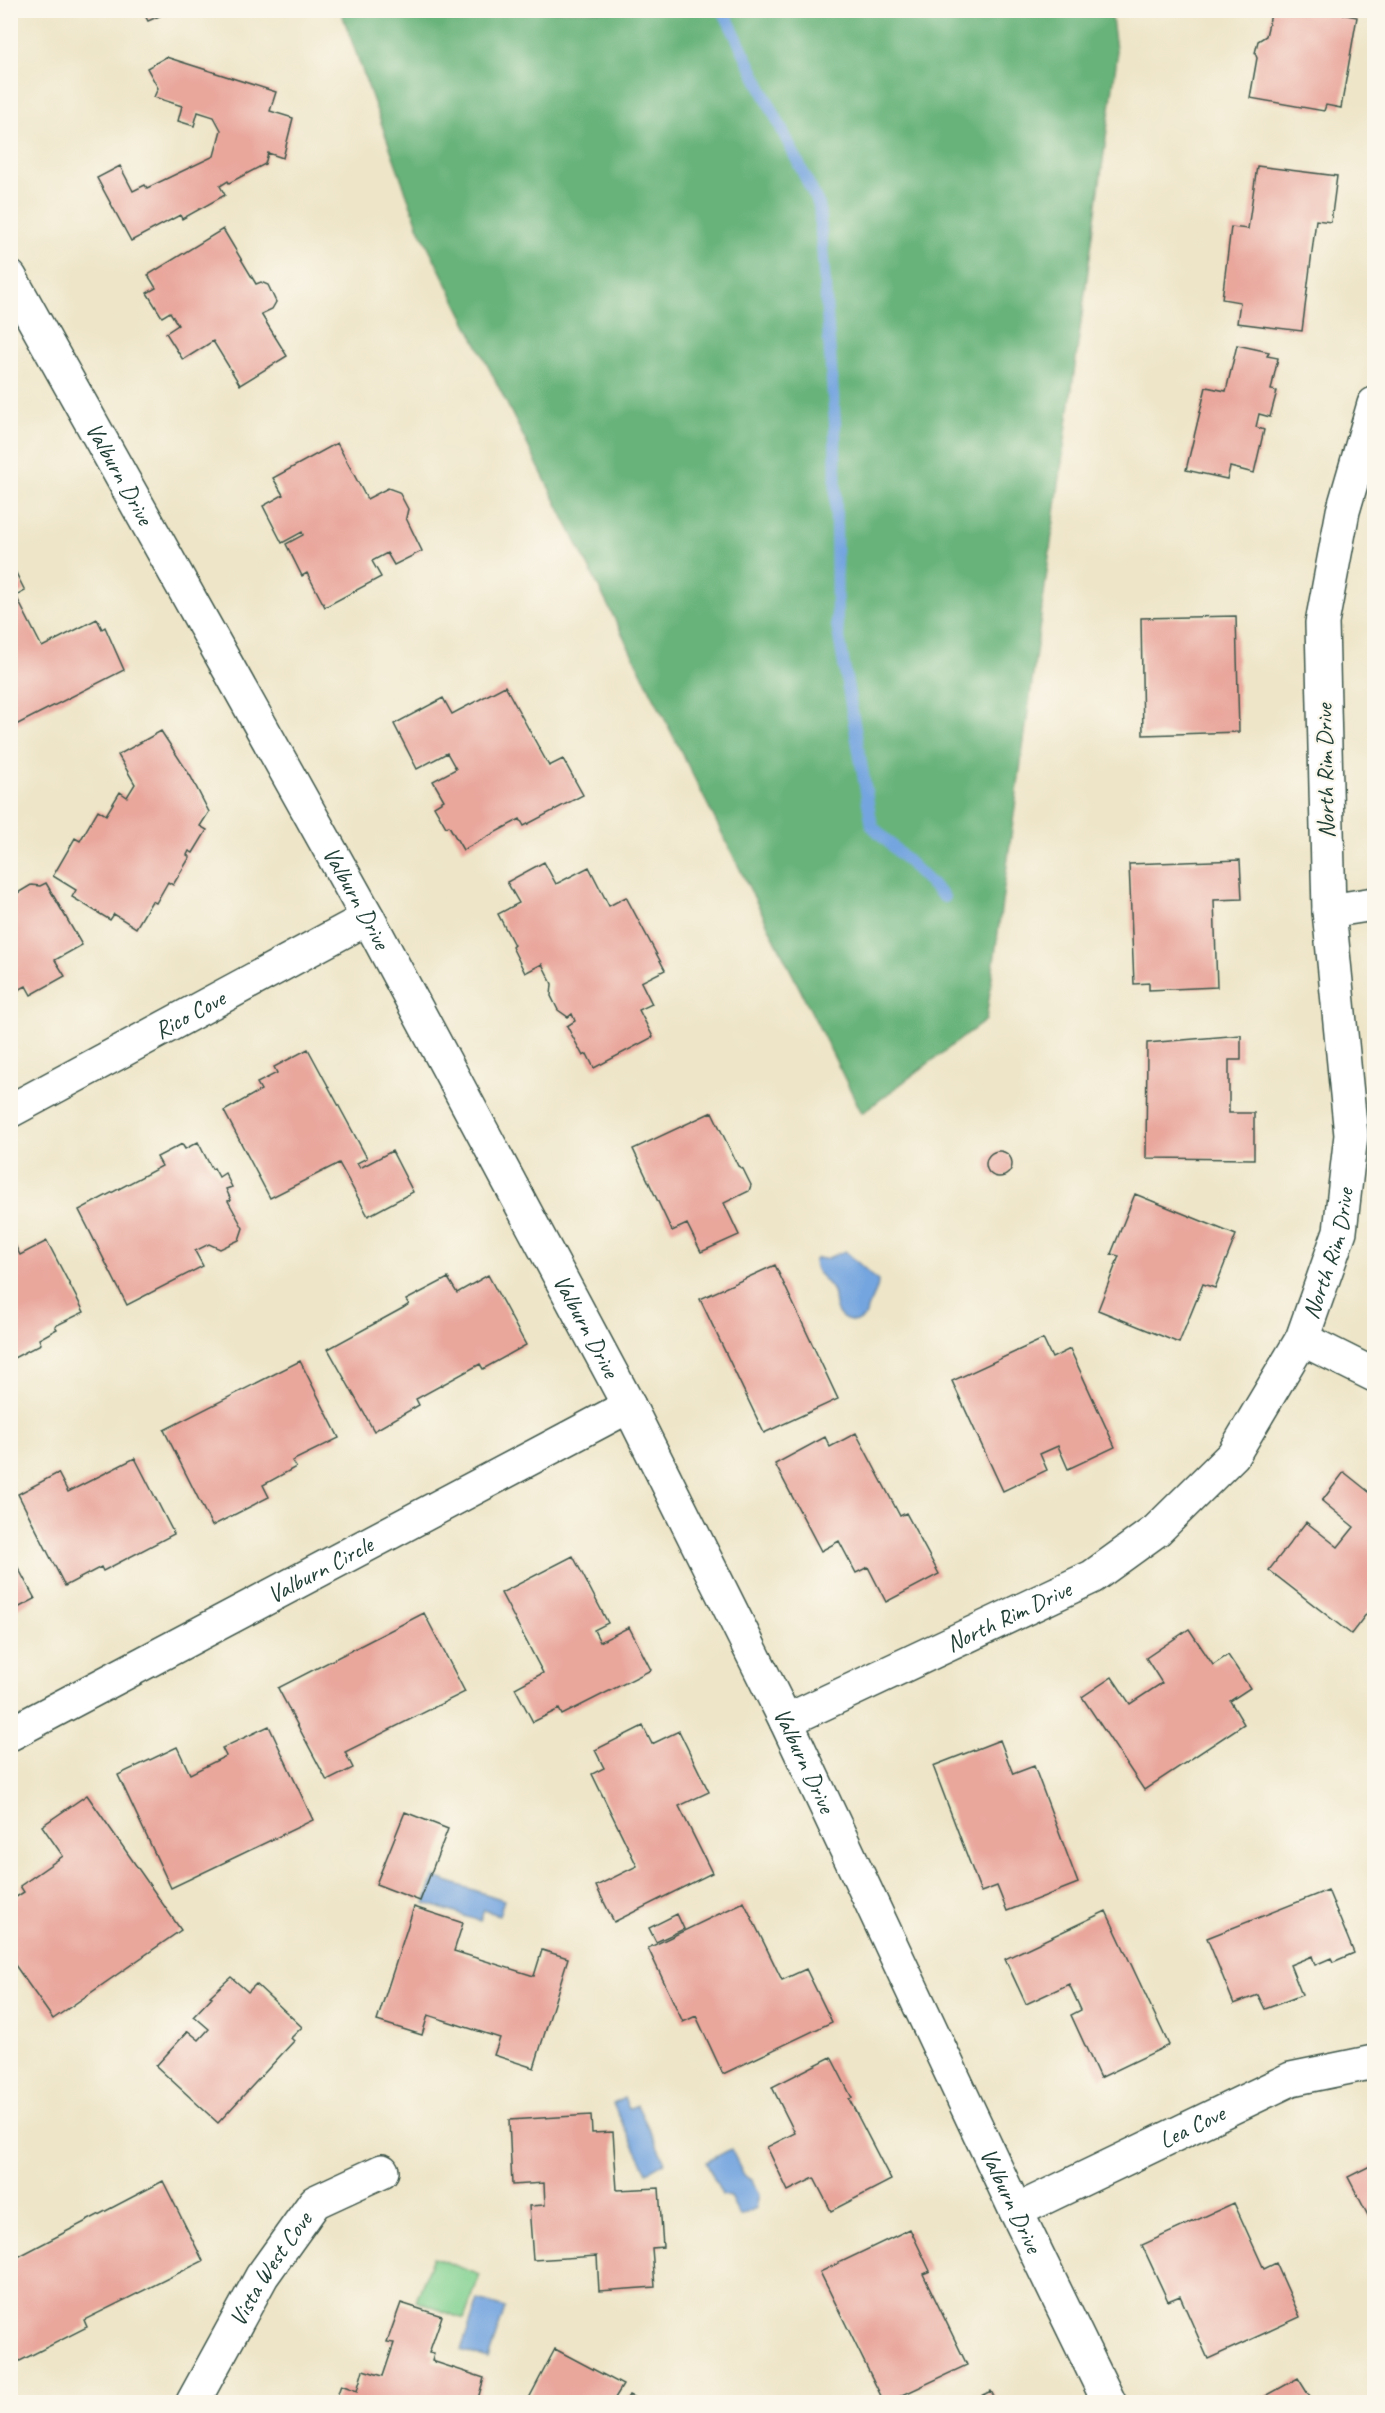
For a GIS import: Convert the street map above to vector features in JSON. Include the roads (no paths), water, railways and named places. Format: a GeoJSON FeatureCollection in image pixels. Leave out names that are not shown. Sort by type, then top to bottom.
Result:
{"type":"FeatureCollection","features":[{"type":"Feature","properties":{"kind":"street","name":"Valburn Drive"},"geometry":{"type":"LineString","coordinates":[[10,277],[368,918],[629,1406],[786,1721],[1016,2211],[1109,2403]]}},
{"type":"Feature","properties":{"kind":"street","name":"North Rim Drive"},"geometry":{"type":"LineString","coordinates":[[786,1721],[1092,1577],[1157,1530],[1233,1455],[1302,1339],[1340,1231],[1351,1135],[1329,911],[1322,623],[1343,511],[1374,404]]}},
{"type":"Feature","properties":{"kind":"street"},"geometry":{"type":"LineString","coordinates":[[1329,911],[1374,904]]}},
{"type":"Feature","properties":{"kind":"street","name":"Rico Cove"},"geometry":{"type":"LineString","coordinates":[[10,1111],[368,918]]}},
{"type":"Feature","properties":{"kind":"street"},"geometry":{"type":"LineString","coordinates":[[1302,1339],[1374,1375]]}},
{"type":"Feature","properties":{"kind":"street","name":"Valburn Circle"},"geometry":{"type":"LineString","coordinates":[[10,1734],[629,1406]]}},
{"type":"Feature","properties":{"kind":"street","name":"Lea Cove"},"geometry":{"type":"LineString","coordinates":[[1016,2211],[1291,2079],[1374,2062]]}},
{"type":"Feature","properties":{"kind":"street","name":"Vista West Cove"},"geometry":{"type":"LineString","coordinates":[[193,2403],[262,2276],[315,2202],[382,2171]]}},
{"type":"Feature","properties":{"kind":"water"},"geometry":{"type":"Polygon","coordinates":[[[845,1251],[878,1281],[876,1292],[866,1314],[858,1321],[846,1320],[839,1314],[833,1291],[818,1273],[814,1261],[817,1258],[825,1259],[845,1251]]]}},
{"type":"Feature","properties":{"kind":"water"},"geometry":{"type":"Polygon","coordinates":[[[434,1877],[504,1900],[499,1915],[484,1910],[480,1921],[425,1903],[434,1877]]]}},
{"type":"Feature","properties":{"kind":"water"},"geometry":{"type":"Polygon","coordinates":[[[624,2098],[629,2109],[637,2105],[665,2162],[647,2172],[613,2104],[624,2098]]]}},
{"type":"Feature","properties":{"kind":"water"},"geometry":{"type":"Polygon","coordinates":[[[731,2149],[744,2175],[752,2180],[759,2195],[756,2208],[740,2216],[730,2197],[722,2195],[706,2162],[731,2149]]]}},
{"type":"Feature","properties":{"kind":"water"},"geometry":{"type":"Polygon","coordinates":[[[478,2300],[505,2308],[488,2359],[461,2350],[478,2300]]]}},
{"type":"Feature","properties":{"kind":"waterway"},"geometry":{"type":"LineString","coordinates":[[723,10],[819,205],[835,422],[837,625],[872,826],[944,897]]}}]}
